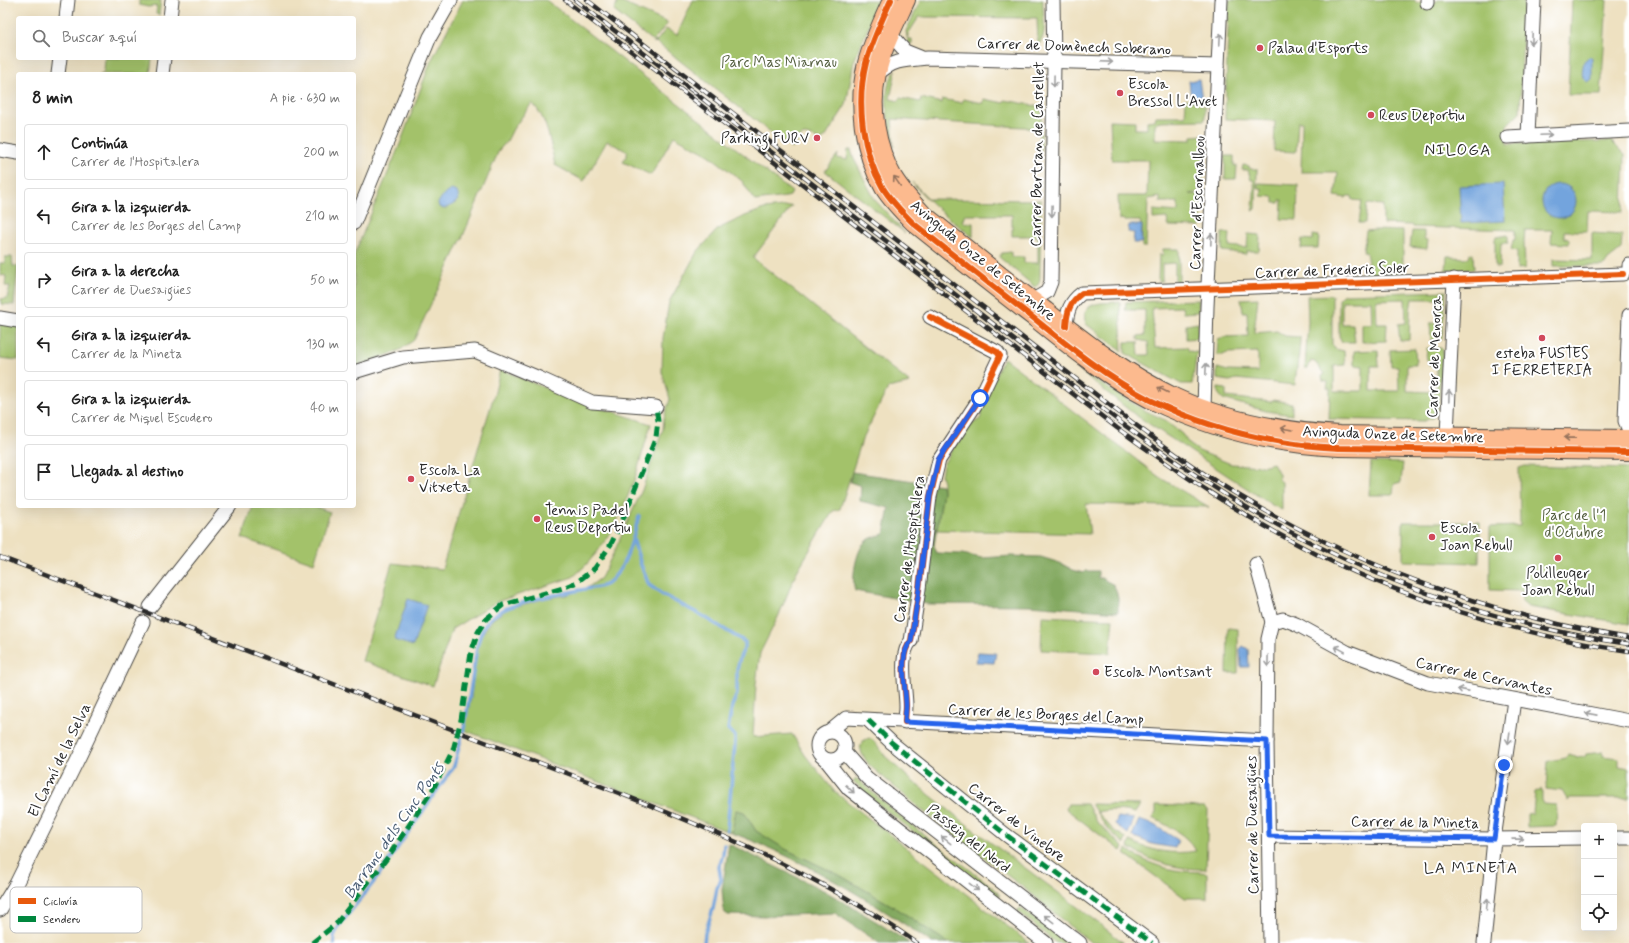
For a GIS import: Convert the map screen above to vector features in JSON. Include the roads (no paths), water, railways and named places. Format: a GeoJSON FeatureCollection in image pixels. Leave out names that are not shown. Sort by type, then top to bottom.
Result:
{"type":"FeatureCollection","features":[{"type":"Feature","properties":{"kind":"main road","name":"Avinguda Onze de Setembre"},"geometry":{"type":"LineString","coordinates":[[891,0],[866,63],[862,89],[864,133],[871,161],[883,187],[897,207],[913,223],[1071,348],[1127,387],[1170,409],[1202,422],[1250,436],[1300,445],[1338,448],[1629,452]]}},
{"type":"Feature","properties":{"kind":"main road","name":"Avinguda Onze de Setembre"},"geometry":{"type":"LineString","coordinates":[[907,0],[883,54],[877,75],[875,111],[877,130],[883,154],[894,176],[907,196],[923,212],[1066,326],[1110,359],[1132,373],[1177,397],[1204,408],[1267,426],[1297,430],[1340,434],[1629,438]]}},
{"type":"Feature","properties":{"kind":"street"},"geometry":{"type":"LineString","coordinates":[[66,16],[68,0]]}},
{"type":"Feature","properties":{"kind":"street"},"geometry":{"type":"LineString","coordinates":[[170,16],[172,0]]}},
{"type":"Feature","properties":{"kind":"street"},"geometry":{"type":"LineString","coordinates":[[356,219],[430,37],[451,0]]}},
{"type":"Feature","properties":{"kind":"street","name":"Carrer Bertran de Castellet"},"geometry":{"type":"LineString","coordinates":[[1033,300],[1047,292],[1051,282],[1054,61],[1053,0]]}},
{"type":"Feature","properties":{"kind":"street","name":"Carrer d'Escornalbou"},"geometry":{"type":"LineString","coordinates":[[1204,408],[1221,0]]}},
{"type":"Feature","properties":{"kind":"street"},"geometry":{"type":"LineString","coordinates":[[1528,136],[1534,0]]}},
{"type":"Feature","properties":{"kind":"street","name":"Carrer de Domènech Soberano"},"geometry":{"type":"LineString","coordinates":[[891,35],[904,51],[916,56],[928,58]]}},
{"type":"Feature","properties":{"kind":"street","name":"Carrer de Domènech Soberano"},"geometry":{"type":"LineString","coordinates":[[877,75],[892,63],[928,58],[1218,66]]}},
{"type":"Feature","properties":{"kind":"street"},"geometry":{"type":"LineString","coordinates":[[58,72],[60,60]]}},
{"type":"Feature","properties":{"kind":"street"},"geometry":{"type":"LineString","coordinates":[[162,72],[164,60]]}},
{"type":"Feature","properties":{"kind":"street"},"geometry":{"type":"LineString","coordinates":[[1507,137],[1629,131]]}},
{"type":"Feature","properties":{"kind":"street"},"geometry":{"type":"LineString","coordinates":[[0,150],[16,152]]}},
{"type":"Feature","properties":{"kind":"street","name":"Carrer de Frederic Soler"},"geometry":{"type":"LineString","coordinates":[[1066,326],[1067,311],[1076,297],[1082,293],[1628,272]]}},
{"type":"Feature","properties":{"kind":"street","name":"Carrer de Menorca"},"geometry":{"type":"LineString","coordinates":[[1447,435],[1454,279]]}},
{"type":"Feature","properties":{"kind":"street"},"geometry":{"type":"LineString","coordinates":[[1609,438],[1627,425],[1629,315]]}},
{"type":"Feature","properties":{"kind":"street","name":"Carrer de l'Hospitalera"},"geometry":{"type":"LineString","coordinates":[[905,722],[905,659],[907,645],[911,641],[930,496],[938,460],[980,398],[1000,356],[997,352],[930,317]]}},
{"type":"Feature","properties":{"kind":"street"},"geometry":{"type":"LineString","coordinates":[[0,318],[16,321]]}},
{"type":"Feature","properties":{"kind":"street"},"geometry":{"type":"LineString","coordinates":[[356,371],[404,357],[475,352],[539,378],[592,402],[656,407]]}},
{"type":"Feature","properties":{"kind":"street"},"geometry":{"type":"LineString","coordinates":[[150,607],[228,508]]}},
{"type":"Feature","properties":{"kind":"street","name":"Carrer de Duesaigües"},"geometry":{"type":"LineString","coordinates":[[1256,564],[1272,622],[1268,639],[1267,741],[1270,943]]}},
{"type":"Feature","properties":{"kind":"street","name":"Carrer de Cervantes"},"geometry":{"type":"LineString","coordinates":[[1272,622],[1283,619],[1347,652],[1428,683],[1629,722]]}},
{"type":"Feature","properties":{"kind":"street","name":"El Camí de la Selva"},"geometry":{"type":"LineString","coordinates":[[14,887],[143,622]]}},
{"type":"Feature","properties":{"kind":"street"},"geometry":{"type":"LineString","coordinates":[[1484,943],[1494,839],[1514,700]]}},
{"type":"Feature","properties":{"kind":"street","name":"Carrer de les Borges del Camp"},"geometry":{"type":"LineString","coordinates":[[829,732],[846,718],[1267,741]]}},
{"type":"Feature","properties":{"kind":"street","name":"Carrer de Vinebre"},"geometry":{"type":"LineString","coordinates":[[868,720],[892,743],[1005,834],[1152,943]]}},
{"type":"Feature","properties":{"kind":"street"},"geometry":{"type":"LineString","coordinates":[[825,759],[835,760],[844,752],[845,744],[841,736],[833,732],[824,734],[817,742],[818,752],[849,789],[1046,943]]}},
{"type":"Feature","properties":{"kind":"street","name":"Passeig del Nord"},"geometry":{"type":"LineString","coordinates":[[844,752],[867,778],[1080,943]]}},
{"type":"Feature","properties":{"kind":"street","name":"Carrer de la Mineta"},"geometry":{"type":"LineString","coordinates":[[1269,836],[1494,839],[1581,838]]}},
{"type":"Feature","properties":{"kind":"street"},"geometry":{"type":"LineString","coordinates":[[1617,838],[1629,838]]}},
{"type":"Feature","properties":{"kind":"street","name":"El Camí de la Selva"},"geometry":{"type":"LineString","coordinates":[[0,910],[10,894]]}},
{"type":"Feature","properties":{"kind":"street"},"geometry":{"type":"LineString","coordinates":[[1270,943],[1281,943]]}},
{"type":"Feature","properties":{"kind":"water"},"geometry":{"type":"Polygon","coordinates":[[[1589,57],[1592,58],[1592,79],[1588,82],[1583,78],[1582,73],[1584,61],[1589,57]]]}},
{"type":"Feature","properties":{"kind":"water"},"geometry":{"type":"Polygon","coordinates":[[[1199,79],[1202,99],[1191,100],[1189,81],[1199,79]]]}},
{"type":"Feature","properties":{"kind":"water"},"geometry":{"type":"Polygon","coordinates":[[[1503,184],[1505,221],[1461,223],[1459,186],[1503,184]]]}},
{"type":"Feature","properties":{"kind":"water"},"geometry":{"type":"Polygon","coordinates":[[[1562,184],[1571,189],[1575,194],[1575,208],[1571,213],[1566,217],[1556,218],[1552,217],[1543,208],[1542,198],[1543,194],[1552,185],[1562,184]]]}},
{"type":"Feature","properties":{"kind":"water"},"geometry":{"type":"Polygon","coordinates":[[[451,190],[457,192],[457,201],[453,205],[444,209],[439,207],[438,203],[443,195],[451,190]]]}},
{"type":"Feature","properties":{"kind":"water"},"geometry":{"type":"Polygon","coordinates":[[[1129,225],[1142,225],[1141,243],[1133,243],[1134,233],[1128,232],[1129,225]]]}},
{"type":"Feature","properties":{"kind":"water"},"geometry":{"type":"Polygon","coordinates":[[[408,599],[427,605],[413,646],[394,640],[408,599]]]}},
{"type":"Feature","properties":{"kind":"water"},"geometry":{"type":"Polygon","coordinates":[[[1243,646],[1248,649],[1249,667],[1241,667],[1240,649],[1243,646]]]}},
{"type":"Feature","properties":{"kind":"water"},"geometry":{"type":"Polygon","coordinates":[[[978,652],[996,653],[994,663],[976,662],[978,652]]]}},
{"type":"Feature","properties":{"kind":"water"},"geometry":{"type":"Polygon","coordinates":[[[1118,817],[1134,819],[1128,834],[1115,824],[1118,817]]]}},
{"type":"Feature","properties":{"kind":"water"},"geometry":{"type":"Polygon","coordinates":[[[1139,820],[1154,825],[1178,840],[1175,848],[1152,844],[1132,836],[1139,820]]]}},
{"type":"Feature","properties":{"kind":"waterway","name":"Barranc dels Cinc Ponts"},"geometry":{"type":"LineString","coordinates":[[334,943],[334,936],[339,926],[374,882],[454,766],[465,724],[477,647],[481,633],[488,621],[504,609],[514,605],[607,584],[614,577],[624,562],[639,516]]}},
{"type":"Feature","properties":{"kind":"waterway"},"geometry":{"type":"LineString","coordinates":[[633,539],[649,585],[663,595],[701,615],[745,642],[745,647],[740,657],[737,670],[737,694],[732,706],[728,729],[735,736],[735,743],[727,830]]}},
{"type":"Feature","properties":{"kind":"waterway"},"geometry":{"type":"LineString","coordinates":[[704,943],[705,933],[713,909],[717,888],[721,880],[719,867],[724,845]]}},
{"type":"Feature","properties":{"kind":"railway"},"geometry":{"type":"LineString","coordinates":[[565,0],[1117,428],[1227,503],[1273,531],[1335,563],[1374,581],[1416,597],[1502,624],[1545,635],[1629,651]]}},
{"type":"Feature","properties":{"kind":"railway"},"geometry":{"type":"LineString","coordinates":[[575,0],[1120,422],[1241,504],[1286,530],[1332,553],[1428,594],[1528,624],[1629,644]]}},
{"type":"Feature","properties":{"kind":"railway"},"geometry":{"type":"LineString","coordinates":[[587,0],[1125,417],[1184,460],[1229,490],[1279,518],[1349,553],[1422,583],[1496,608],[1581,629],[1629,638]]}},
{"type":"Feature","properties":{"kind":"railway"},"geometry":{"type":"LineString","coordinates":[[0,557],[379,701],[612,791],[718,834],[820,883],[870,912],[917,943]]}},
{"type":"Feature","properties":{"kind":"place","name":"Palau d'Esports"},"geometry":{"type":"Point","coordinates":[1260,48]}},
{"type":"Feature","properties":{"kind":"place","name":"Escola Bressol L'Avet"},"geometry":{"type":"Point","coordinates":[1120,93]}},
{"type":"Feature","properties":{"kind":"place","name":"Reus Deportiu"},"geometry":{"type":"Point","coordinates":[1371,115]}},
{"type":"Feature","properties":{"kind":"place","name":"Parking FURV"},"geometry":{"type":"Point","coordinates":[817,138]}},
{"type":"Feature","properties":{"kind":"place","name":"esteba FUSTES I FERRETERIA"},"geometry":{"type":"Point","coordinates":[1542,338]}},
{"type":"Feature","properties":{"kind":"place","name":"Escola La Vitxeta"},"geometry":{"type":"Point","coordinates":[411,479]}},
{"type":"Feature","properties":{"kind":"place","name":"Tennis Padel Reus Deportiu"},"geometry":{"type":"Point","coordinates":[537,519]}},
{"type":"Feature","properties":{"kind":"place","name":"Escola Joan Rebull"},"geometry":{"type":"Point","coordinates":[1432,537]}},
{"type":"Feature","properties":{"kind":"place","name":"Polilleuger Joan Rebull"},"geometry":{"type":"Point","coordinates":[1558,558]}},
{"type":"Feature","properties":{"kind":"place","name":"Escola Montsant"},"geometry":{"type":"Point","coordinates":[1096,672]}},
{"type":"Feature","properties":{"kind":"district","name":"NILOGA"},"geometry":{"type":"Point","coordinates":[1458,149]}},
{"type":"Feature","properties":{"kind":"district","name":"LA MINETA"},"geometry":{"type":"Point","coordinates":[1471,867]}},
{"type":"Feature","properties":{"kind":"park label","name":"Parc Mas Miarnau"},"geometry":{"type":"Point","coordinates":[779,62]}},
{"type":"Feature","properties":{"kind":"park label","name":"Parc de l'1 d'Octubre"},"geometry":{"type":"Point","coordinates":[1574,524]}}]}
